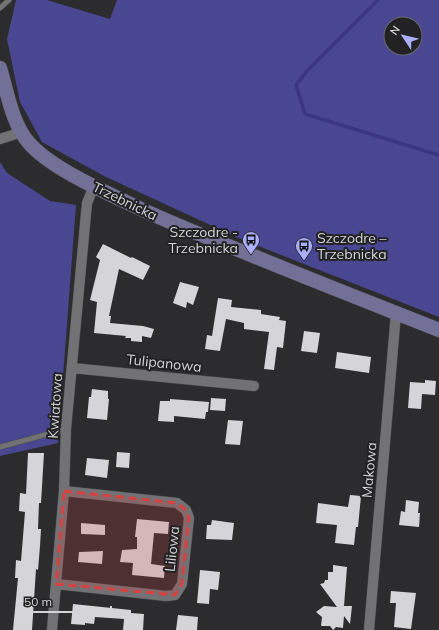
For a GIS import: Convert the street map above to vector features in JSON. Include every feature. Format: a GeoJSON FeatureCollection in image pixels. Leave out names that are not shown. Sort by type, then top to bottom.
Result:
{"type":"FeatureCollection","features":[{"type":"Feature","properties":{"kind":"street","name":"Trzebnicka"},"geometry":{"type":"LineString","coordinates":[[0,68],[12,111],[22,132],[28,142],[44,158],[54,165],[184,229],[439,330]]}},
{"type":"Feature","properties":{"kind":"street"},"geometry":{"type":"LineString","coordinates":[[0,139],[22,132]]}},
{"type":"Feature","properties":{"kind":"street","name":"Kwiatowa"},"geometry":{"type":"LineString","coordinates":[[52,630],[64,491],[66,429],[87,203],[94,186]]}},
{"type":"Feature","properties":{"kind":"street","name":"Makowa"},"geometry":{"type":"LineString","coordinates":[[369,630],[396,313]]}},
{"type":"Feature","properties":{"kind":"street","name":"Tulipanowa"},"geometry":{"type":"LineString","coordinates":[[72,368],[254,386]]}},
{"type":"Feature","properties":{"kind":"street","name":"Liliowa"},"geometry":{"type":"LineString","coordinates":[[56,584],[166,596],[175,595],[182,584],[189,518],[186,510],[177,503],[64,491]]}},
{"type":"Feature","properties":{"kind":"lane"},"geometry":{"type":"LineString","coordinates":[[0,8],[9,0]]}},
{"type":"Feature","properties":{"kind":"lane"},"geometry":{"type":"LineString","coordinates":[[0,447],[66,429]]}},
{"type":"Feature","properties":{"kind":"highlighted area"},"geometry":{"type":"Polygon","coordinates":[[[64,491],[177,503],[186,510],[189,518],[182,584],[175,595],[56,584],[64,491]]]}},
{"type":"Feature","properties":{"kind":"shaded area"},"geometry":{"type":"Polygon","coordinates":[[[16,0],[47,0],[110,19],[117,0],[439,0],[439,317],[243,240],[104,176],[42,142],[20,102],[7,39],[16,0]]]}},
{"type":"Feature","properties":{"kind":"shaded area"},"geometry":{"type":"Polygon","coordinates":[[[0,162],[7,173],[50,201],[76,205],[58,443],[0,456],[0,162]]]}},
{"type":"Feature","properties":{"kind":"building"},"geometry":{"type":"Polygon","coordinates":[[[103,244],[150,266],[143,280],[119,269],[109,316],[111,316],[110,323],[143,326],[154,329],[151,338],[142,336],[142,342],[131,341],[131,338],[125,338],[126,336],[94,333],[97,302],[90,300],[100,260],[96,257],[103,244]]]}},
{"type":"Feature","properties":{"kind":"building"},"geometry":{"type":"Polygon","coordinates":[[[180,282],[199,287],[193,305],[187,302],[186,308],[173,303],[180,282]]]}},
{"type":"Feature","properties":{"kind":"building"},"geometry":{"type":"Polygon","coordinates":[[[218,298],[232,300],[231,307],[261,310],[261,314],[280,317],[279,320],[286,321],[283,348],[277,347],[274,370],[264,369],[269,332],[244,329],[244,323],[226,319],[220,351],[205,349],[207,335],[212,336],[218,298]]]}},
{"type":"Feature","properties":{"kind":"building"},"geometry":{"type":"Polygon","coordinates":[[[304,331],[320,333],[317,353],[301,351],[304,331]]]}},
{"type":"Feature","properties":{"kind":"building"},"geometry":{"type":"Polygon","coordinates":[[[337,352],[371,357],[369,373],[335,368],[337,352]]]}},
{"type":"Feature","properties":{"kind":"building"},"geometry":{"type":"Polygon","coordinates":[[[425,380],[436,381],[435,395],[422,394],[421,409],[408,408],[410,382],[425,383],[425,380]]]}},
{"type":"Feature","properties":{"kind":"building"},"geometry":{"type":"Polygon","coordinates":[[[92,389],[108,391],[109,399],[107,420],[87,418],[89,397],[91,397],[92,389]]]}},
{"type":"Feature","properties":{"kind":"building"},"geometry":{"type":"Polygon","coordinates":[[[211,398],[226,399],[225,411],[210,410],[211,398]]]}},
{"type":"Feature","properties":{"kind":"building"},"geometry":{"type":"Polygon","coordinates":[[[170,399],[209,402],[208,412],[206,412],[205,419],[174,416],[174,422],[158,421],[160,401],[170,401],[170,399]]]}},
{"type":"Feature","properties":{"kind":"building"},"geometry":{"type":"Polygon","coordinates":[[[228,420],[243,421],[240,445],[225,444],[228,420]]]}},
{"type":"Feature","properties":{"kind":"building"},"geometry":{"type":"Polygon","coordinates":[[[117,452],[130,453],[129,468],[116,467],[117,452]]]}},
{"type":"Feature","properties":{"kind":"building"},"geometry":{"type":"Polygon","coordinates":[[[28,453],[44,453],[41,503],[39,503],[38,529],[41,529],[38,570],[36,569],[32,630],[13,630],[18,578],[15,578],[16,560],[21,561],[25,512],[19,511],[20,493],[26,494],[28,453]]]}},
{"type":"Feature","properties":{"kind":"building"},"geometry":{"type":"Polygon","coordinates":[[[87,458],[109,460],[107,478],[85,475],[87,458]]]}},
{"type":"Feature","properties":{"kind":"building"},"geometry":{"type":"Polygon","coordinates":[[[350,495],[361,496],[358,527],[356,527],[354,545],[335,543],[337,525],[316,523],[318,503],[348,507],[350,495]]]}},
{"type":"Feature","properties":{"kind":"building"},"geometry":{"type":"Polygon","coordinates":[[[406,500],[419,502],[419,527],[399,525],[401,511],[405,512],[406,500]]]}},
{"type":"Feature","properties":{"kind":"building"},"geometry":{"type":"Polygon","coordinates":[[[137,519],[169,522],[168,534],[154,533],[151,564],[165,566],[164,578],[132,575],[133,563],[120,562],[122,550],[137,549],[137,537],[135,537],[137,519]]]}},
{"type":"Feature","properties":{"kind":"building"},"geometry":{"type":"Polygon","coordinates":[[[212,520],[234,523],[232,540],[206,539],[207,525],[211,525],[212,520]]]}},
{"type":"Feature","properties":{"kind":"building"},"geometry":{"type":"Polygon","coordinates":[[[81,523],[105,525],[105,535],[81,534],[81,523]]]}},
{"type":"Feature","properties":{"kind":"building"},"geometry":{"type":"Polygon","coordinates":[[[103,551],[102,564],[78,562],[79,552],[103,551]]]}},
{"type":"Feature","properties":{"kind":"building"},"geometry":{"type":"Polygon","coordinates":[[[333,565],[347,567],[344,606],[352,606],[350,624],[344,616],[343,628],[336,627],[333,630],[330,626],[321,626],[322,617],[316,612],[324,606],[337,607],[320,584],[324,583],[325,580],[328,580],[328,572],[333,572],[333,565]]]}},
{"type":"Feature","properties":{"kind":"building"},"geometry":{"type":"Polygon","coordinates":[[[200,570],[220,572],[218,590],[210,589],[209,604],[197,603],[200,570]]]}},
{"type":"Feature","properties":{"kind":"building"},"geometry":{"type":"Polygon","coordinates":[[[391,591],[416,593],[411,629],[394,627],[396,603],[390,603],[391,591]]]}},
{"type":"Feature","properties":{"kind":"building"},"geometry":{"type":"Polygon","coordinates":[[[73,604],[131,610],[131,613],[144,614],[143,630],[123,630],[124,619],[95,617],[94,624],[71,624],[73,604]]]}},
{"type":"Feature","properties":{"kind":"building"},"geometry":{"type":"Polygon","coordinates":[[[178,615],[198,617],[197,630],[176,630],[178,615]]]}},
{"type":"Feature","properties":{"kind":"waterway"},"geometry":{"type":"LineString","coordinates":[[378,0],[307,71],[296,85],[305,114],[439,155]]}},
{"type":"Feature","properties":{"kind":"place","name":"Szczodre - Trzebnicka"},"geometry":{"type":"Point","coordinates":[251,255]}},
{"type":"Feature","properties":{"kind":"place","name":"Szczodre – Trzebnicka"},"geometry":{"type":"Point","coordinates":[304,261]}}]}
